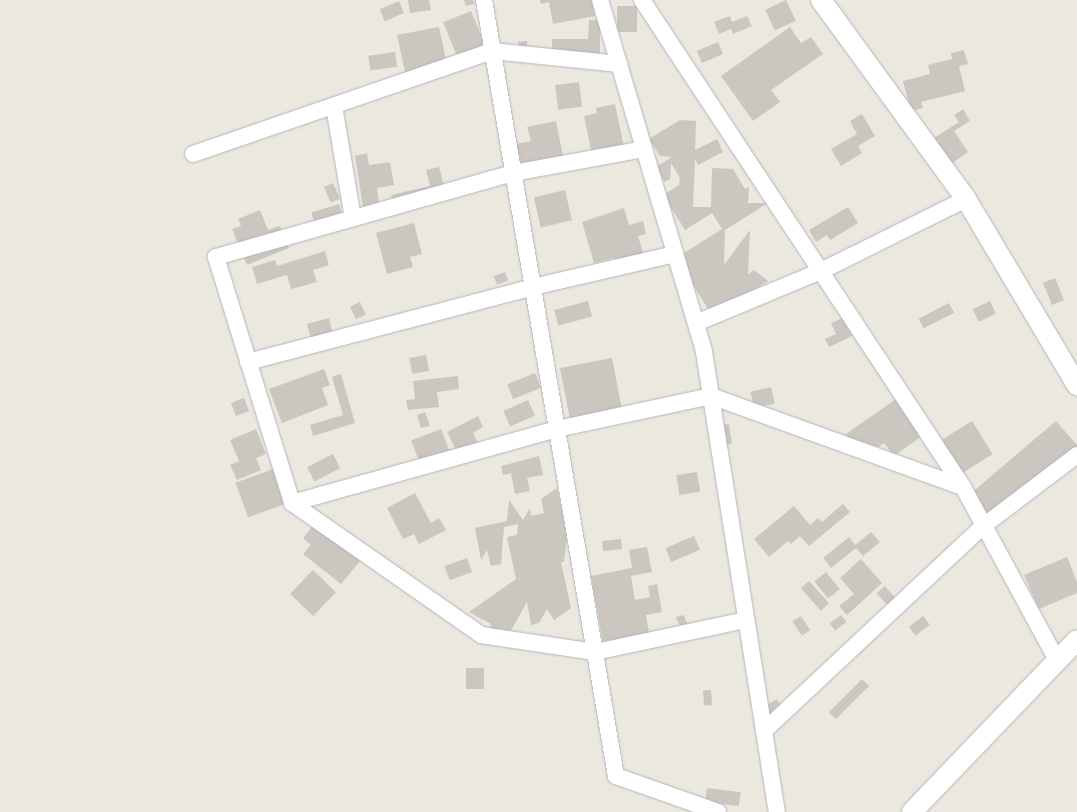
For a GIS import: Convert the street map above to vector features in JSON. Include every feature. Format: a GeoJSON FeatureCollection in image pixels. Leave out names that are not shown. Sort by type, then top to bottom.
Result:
{"type":"FeatureCollection","features":[{"type":"Feature","properties":{"kind":"street"},"geometry":{"type":"LineString","coordinates":[[484,0],[616,776],[718,812]]}},
{"type":"Feature","properties":{"kind":"street"},"geometry":{"type":"LineString","coordinates":[[600,0],[696,323],[711,396],[777,812]]}},
{"type":"Feature","properties":{"kind":"street"},"geometry":{"type":"LineString","coordinates":[[642,0],[963,487],[982,527],[1057,660]]}},
{"type":"Feature","properties":{"kind":"street"},"geometry":{"type":"LineString","coordinates":[[821,0],[966,199],[1077,385]]}},
{"type":"Feature","properties":{"kind":"street"},"geometry":{"type":"LineString","coordinates":[[193,154],[492,52],[619,64]]}},
{"type":"Feature","properties":{"kind":"street"},"geometry":{"type":"LineString","coordinates":[[334,106],[353,218]]}},
{"type":"Feature","properties":{"kind":"street"},"geometry":{"type":"LineString","coordinates":[[644,149],[513,173],[216,257],[292,503],[481,635],[594,652],[746,620]]}},
{"type":"Feature","properties":{"kind":"street"},"geometry":{"type":"LineString","coordinates":[[696,323],[821,271],[966,199]]}},
{"type":"Feature","properties":{"kind":"street"},"geometry":{"type":"LineString","coordinates":[[248,362],[533,287],[675,254]]}},
{"type":"Feature","properties":{"kind":"street"},"geometry":{"type":"LineString","coordinates":[[292,503],[557,429],[711,396],[963,487]]}},
{"type":"Feature","properties":{"kind":"street"},"geometry":{"type":"LineString","coordinates":[[764,731],[982,527],[1077,455]]}},
{"type":"Feature","properties":{"kind":"street"},"geometry":{"type":"LineString","coordinates":[[912,812],[1077,640]]}},
{"type":"Feature","properties":{"kind":"building"},"geometry":{"type":"Polygon","coordinates":[[[408,0],[429,0],[431,10],[410,13],[408,0]]]}},
{"type":"Feature","properties":{"kind":"building"},"geometry":{"type":"Polygon","coordinates":[[[464,0],[473,0],[474,4],[466,6],[464,0]]]}},
{"type":"Feature","properties":{"kind":"building"},"geometry":{"type":"Polygon","coordinates":[[[540,0],[592,0],[595,16],[553,24],[549,2],[541,4],[540,0]]]}},
{"type":"Feature","properties":{"kind":"building"},"geometry":{"type":"Polygon","coordinates":[[[786,0],[796,21],[775,31],[765,10],[786,0]]]}},
{"type":"Feature","properties":{"kind":"building"},"geometry":{"type":"Polygon","coordinates":[[[399,1],[404,13],[385,21],[380,9],[399,1]]]}},
{"type":"Feature","properties":{"kind":"building"},"geometry":{"type":"Polygon","coordinates":[[[617,6],[637,6],[637,32],[617,32],[617,6]]]}},
{"type":"Feature","properties":{"kind":"building"},"geometry":{"type":"Polygon","coordinates":[[[471,11],[490,57],[462,69],[443,22],[471,11]]]}},
{"type":"Feature","properties":{"kind":"building"},"geometry":{"type":"Polygon","coordinates":[[[730,16],[732,22],[747,16],[752,26],[733,34],[731,29],[719,34],[714,22],[730,16]]]}},
{"type":"Feature","properties":{"kind":"building"},"geometry":{"type":"Polygon","coordinates":[[[589,20],[600,20],[600,57],[552,56],[552,39],[588,39],[589,20]]]}},
{"type":"Feature","properties":{"kind":"building"},"geometry":{"type":"Polygon","coordinates":[[[439,27],[446,60],[406,76],[397,35],[439,27]]]}},
{"type":"Feature","properties":{"kind":"building"},"geometry":{"type":"Polygon","coordinates":[[[790,27],[801,43],[811,37],[823,54],[771,90],[780,102],[753,121],[721,76],[790,27]]]}},
{"type":"Feature","properties":{"kind":"building"},"geometry":{"type":"Polygon","coordinates":[[[527,41],[528,54],[519,55],[518,42],[527,41]]]}},
{"type":"Feature","properties":{"kind":"building"},"geometry":{"type":"Polygon","coordinates":[[[718,42],[723,54],[702,63],[697,51],[718,42]]]}},
{"type":"Feature","properties":{"kind":"building"},"geometry":{"type":"Polygon","coordinates":[[[964,50],[968,64],[959,66],[965,91],[921,102],[923,108],[911,111],[903,81],[930,74],[928,65],[952,59],[951,53],[964,50]]]}},
{"type":"Feature","properties":{"kind":"building"},"geometry":{"type":"Polygon","coordinates":[[[395,52],[397,67],[370,71],[368,56],[395,52]]]}},
{"type":"Feature","properties":{"kind":"building"},"geometry":{"type":"Polygon","coordinates":[[[579,82],[582,107],[558,110],[555,85],[579,82]]]}},
{"type":"Feature","properties":{"kind":"building"},"geometry":{"type":"Polygon","coordinates":[[[615,104],[626,157],[594,164],[584,116],[597,113],[596,108],[615,104]]]}},
{"type":"Feature","properties":{"kind":"building"},"geometry":{"type":"Polygon","coordinates":[[[963,109],[970,121],[954,131],[968,152],[951,164],[934,138],[959,122],[954,115],[963,109]]]}},
{"type":"Feature","properties":{"kind":"building"},"geometry":{"type":"Polygon","coordinates":[[[862,114],[875,136],[858,146],[862,153],[841,166],[831,149],[857,134],[850,121],[862,114]]]}},
{"type":"Feature","properties":{"kind":"building"},"geometry":{"type":"Polygon","coordinates":[[[680,120],[696,121],[695,150],[717,139],[723,152],[698,165],[695,159],[693,207],[711,207],[712,168],[733,169],[745,189],[749,187],[748,203],[768,203],[725,230],[724,265],[750,230],[748,274],[754,270],[768,281],[712,315],[676,258],[722,229],[712,213],[685,230],[663,195],[679,185],[680,178],[671,163],[670,179],[665,182],[656,167],[672,157],[660,156],[649,139],[680,120]]]}},
{"type":"Feature","properties":{"kind":"building"},"geometry":{"type":"Polygon","coordinates":[[[556,121],[565,166],[523,175],[516,144],[531,141],[527,127],[556,121]]]}},
{"type":"Feature","properties":{"kind":"building"},"geometry":{"type":"Polygon","coordinates":[[[367,153],[369,165],[390,162],[394,185],[377,188],[381,216],[365,219],[355,156],[367,153]]]}},
{"type":"Feature","properties":{"kind":"building"},"geometry":{"type":"Polygon","coordinates":[[[439,167],[448,200],[396,213],[391,195],[430,186],[426,170],[439,167]]]}},
{"type":"Feature","properties":{"kind":"building"},"geometry":{"type":"Polygon","coordinates":[[[333,183],[340,199],[331,203],[324,187],[333,183]]]}},
{"type":"Feature","properties":{"kind":"building"},"geometry":{"type":"Polygon","coordinates":[[[565,190],[572,220],[541,227],[534,197],[565,190]]]}},
{"type":"Feature","properties":{"kind":"building"},"geometry":{"type":"Polygon","coordinates":[[[339,204],[345,224],[317,233],[311,212],[339,204]]]}},
{"type":"Feature","properties":{"kind":"building"},"geometry":{"type":"Polygon","coordinates":[[[848,207],[858,223],[830,240],[827,235],[816,242],[809,230],[848,207]]]}},
{"type":"Feature","properties":{"kind":"building"},"geometry":{"type":"Polygon","coordinates":[[[624,208],[629,225],[643,221],[646,234],[638,236],[644,256],[616,265],[614,258],[594,263],[582,222],[624,208]]]}},
{"type":"Feature","properties":{"kind":"building"},"geometry":{"type":"Polygon","coordinates":[[[260,210],[268,230],[280,226],[289,248],[247,265],[232,229],[241,226],[238,219],[260,210]]]}},
{"type":"Feature","properties":{"kind":"building"},"geometry":{"type":"Polygon","coordinates":[[[414,223],[422,254],[410,257],[413,267],[387,274],[376,233],[414,223]]]}},
{"type":"Feature","properties":{"kind":"building"},"geometry":{"type":"Polygon","coordinates":[[[325,251],[329,265],[313,270],[317,282],[291,289],[287,275],[257,284],[252,267],[275,260],[277,266],[325,251]]]}},
{"type":"Feature","properties":{"kind":"building"},"geometry":{"type":"Polygon","coordinates":[[[505,272],[508,280],[497,285],[494,276],[505,272]]]}},
{"type":"Feature","properties":{"kind":"building"},"geometry":{"type":"Polygon","coordinates":[[[1055,278],[1064,300],[1052,305],[1043,283],[1055,278]]]}},
{"type":"Feature","properties":{"kind":"building"},"geometry":{"type":"Polygon","coordinates":[[[588,301],[592,316],[558,326],[554,310],[588,301]]]}},
{"type":"Feature","properties":{"kind":"building"},"geometry":{"type":"Polygon","coordinates":[[[990,301],[996,314],[979,322],[973,309],[990,301]]]}},
{"type":"Feature","properties":{"kind":"building"},"geometry":{"type":"Polygon","coordinates":[[[360,302],[366,315],[356,319],[350,307],[360,302]]]}},
{"type":"Feature","properties":{"kind":"building"},"geometry":{"type":"Polygon","coordinates":[[[949,303],[954,313],[924,328],[919,318],[949,303]]]}},
{"type":"Feature","properties":{"kind":"building"},"geometry":{"type":"Polygon","coordinates":[[[329,318],[336,347],[300,357],[298,347],[312,343],[307,324],[329,318]]]}},
{"type":"Feature","properties":{"kind":"building"},"geometry":{"type":"Polygon","coordinates":[[[843,318],[852,336],[829,347],[825,339],[836,334],[831,323],[843,318]]]}},
{"type":"Feature","properties":{"kind":"building"},"geometry":{"type":"Polygon","coordinates":[[[426,355],[429,371],[412,374],[409,358],[426,355]]]}},
{"type":"Feature","properties":{"kind":"building"},"geometry":{"type":"Polygon","coordinates":[[[612,358],[624,418],[572,428],[560,368],[612,358]]]}},
{"type":"Feature","properties":{"kind":"building"},"geometry":{"type":"Polygon","coordinates":[[[324,369],[330,385],[322,388],[328,405],[282,423],[269,389],[324,369]]]}},
{"type":"Feature","properties":{"kind":"building"},"geometry":{"type":"Polygon","coordinates":[[[535,373],[541,388],[513,399],[507,384],[535,373]]]}},
{"type":"Feature","properties":{"kind":"building"},"geometry":{"type":"Polygon","coordinates":[[[341,374],[355,423],[313,436],[310,425],[343,415],[332,377],[341,374]]]}},
{"type":"Feature","properties":{"kind":"building"},"geometry":{"type":"Polygon","coordinates":[[[458,376],[459,389],[437,392],[439,407],[408,410],[406,400],[415,399],[413,381],[458,376]]]}},
{"type":"Feature","properties":{"kind":"building"},"geometry":{"type":"Polygon","coordinates":[[[771,387],[775,404],[754,408],[751,392],[771,387]]]}},
{"type":"Feature","properties":{"kind":"building"},"geometry":{"type":"Polygon","coordinates":[[[244,398],[249,411],[236,416],[231,403],[244,398]]]}},
{"type":"Feature","properties":{"kind":"building"},"geometry":{"type":"Polygon","coordinates":[[[896,399],[922,436],[894,456],[884,443],[863,458],[846,434],[896,399]]]}},
{"type":"Feature","properties":{"kind":"building"},"geometry":{"type":"Polygon","coordinates":[[[528,400],[535,416],[510,427],[503,411],[528,400]]]}},
{"type":"Feature","properties":{"kind":"building"},"geometry":{"type":"Polygon","coordinates":[[[425,412],[430,426],[421,428],[417,415],[425,412]]]}},
{"type":"Feature","properties":{"kind":"building"},"geometry":{"type":"Polygon","coordinates":[[[478,416],[483,427],[473,433],[480,448],[460,458],[447,432],[478,416]]]}},
{"type":"Feature","properties":{"kind":"building"},"geometry":{"type":"Polygon","coordinates":[[[972,421],[993,454],[962,473],[941,440],[972,421]]]}},
{"type":"Feature","properties":{"kind":"building"},"geometry":{"type":"Polygon","coordinates":[[[1056,421],[1077,445],[1077,453],[994,524],[969,495],[1056,421]]]}},
{"type":"Feature","properties":{"kind":"building"},"geometry":{"type":"Polygon","coordinates":[[[729,424],[732,444],[724,445],[721,425],[729,424]]]}},
{"type":"Feature","properties":{"kind":"building"},"geometry":{"type":"Polygon","coordinates":[[[256,429],[266,454],[256,458],[261,470],[237,480],[230,465],[239,461],[230,440],[256,429]]]}},
{"type":"Feature","properties":{"kind":"building"},"geometry":{"type":"Polygon","coordinates":[[[441,429],[451,455],[421,467],[411,440],[441,429]]]}},
{"type":"Feature","properties":{"kind":"building"},"geometry":{"type":"Polygon","coordinates":[[[333,454],[340,468],[314,481],[307,467],[333,454]]]}},
{"type":"Feature","properties":{"kind":"building"},"geometry":{"type":"Polygon","coordinates":[[[539,456],[543,475],[527,478],[530,491],[515,494],[511,473],[503,475],[501,466],[539,456]]]}},
{"type":"Feature","properties":{"kind":"building"},"geometry":{"type":"Polygon","coordinates":[[[273,469],[286,504],[248,517],[235,483],[273,469]]]}},
{"type":"Feature","properties":{"kind":"building"},"geometry":{"type":"Polygon","coordinates":[[[697,472],[700,492],[679,495],[676,475],[697,472]]]}},
{"type":"Feature","properties":{"kind":"building"},"geometry":{"type":"Polygon","coordinates":[[[557,488],[567,536],[564,562],[561,562],[571,608],[554,620],[547,609],[539,623],[531,625],[527,602],[510,632],[490,636],[491,624],[469,612],[516,579],[507,537],[517,535],[518,524],[504,527],[501,564],[491,566],[487,550],[481,560],[475,528],[507,521],[509,500],[523,520],[530,508],[531,516],[544,513],[541,499],[557,488]]]}},
{"type":"Feature","properties":{"kind":"building"},"geometry":{"type":"Polygon","coordinates":[[[415,493],[431,523],[439,518],[446,530],[419,544],[414,534],[403,539],[387,508],[415,493]]]}},
{"type":"Feature","properties":{"kind":"building"},"geometry":{"type":"Polygon","coordinates":[[[843,504],[850,512],[809,546],[800,536],[791,544],[788,541],[769,557],[754,539],[794,506],[810,525],[818,518],[822,522],[843,504]]]}},
{"type":"Feature","properties":{"kind":"building"},"geometry":{"type":"Polygon","coordinates":[[[320,517],[365,555],[341,584],[303,554],[311,545],[303,538],[320,517]]]}},
{"type":"Feature","properties":{"kind":"building"},"geometry":{"type":"Polygon","coordinates":[[[871,532],[880,542],[863,556],[856,548],[831,568],[823,558],[849,537],[855,545],[871,532]]]}},
{"type":"Feature","properties":{"kind":"building"},"geometry":{"type":"Polygon","coordinates":[[[694,536],[700,550],[671,562],[665,548],[694,536]]]}},
{"type":"Feature","properties":{"kind":"building"},"geometry":{"type":"Polygon","coordinates":[[[621,539],[622,549],[603,551],[602,541],[621,539]]]}},
{"type":"Feature","properties":{"kind":"building"},"geometry":{"type":"Polygon","coordinates":[[[647,547],[652,572],[631,576],[635,600],[650,597],[648,586],[657,584],[662,612],[646,615],[649,633],[605,653],[591,576],[632,568],[629,550],[647,547]]]}},
{"type":"Feature","properties":{"kind":"building"},"geometry":{"type":"Polygon","coordinates":[[[1067,557],[1077,582],[1077,593],[1039,609],[1024,575],[1067,557]]]}},
{"type":"Feature","properties":{"kind":"building"},"geometry":{"type":"Polygon","coordinates":[[[467,558],[472,572],[450,580],[444,566],[467,558]]]}},
{"type":"Feature","properties":{"kind":"building"},"geometry":{"type":"Polygon","coordinates":[[[861,559],[882,583],[847,615],[839,606],[854,594],[840,578],[861,559]]]}},
{"type":"Feature","properties":{"kind":"building"},"geometry":{"type":"Polygon","coordinates":[[[313,570],[336,592],[313,616],[290,594],[313,570]]]}},
{"type":"Feature","properties":{"kind":"building"},"geometry":{"type":"Polygon","coordinates":[[[826,572],[840,589],[828,599],[814,581],[826,572]]]}},
{"type":"Feature","properties":{"kind":"building"},"geometry":{"type":"Polygon","coordinates":[[[809,581],[829,603],[821,611],[801,588],[809,581]]]}},
{"type":"Feature","properties":{"kind":"building"},"geometry":{"type":"Polygon","coordinates":[[[885,586],[897,600],[889,607],[877,593],[885,586]]]}},
{"type":"Feature","properties":{"kind":"building"},"geometry":{"type":"Polygon","coordinates":[[[684,615],[689,629],[682,632],[676,617],[684,615]]]}},
{"type":"Feature","properties":{"kind":"building"},"geometry":{"type":"Polygon","coordinates":[[[841,615],[846,622],[835,631],[830,623],[841,615]]]}},
{"type":"Feature","properties":{"kind":"building"},"geometry":{"type":"Polygon","coordinates":[[[801,616],[810,630],[802,636],[793,621],[801,616]]]}},
{"type":"Feature","properties":{"kind":"building"},"geometry":{"type":"Polygon","coordinates":[[[923,616],[930,625],[916,636],[909,627],[923,616]]]}},
{"type":"Feature","properties":{"kind":"building"},"geometry":{"type":"Polygon","coordinates":[[[466,668],[484,668],[484,689],[466,689],[466,668]]]}},
{"type":"Feature","properties":{"kind":"building"},"geometry":{"type":"Polygon","coordinates":[[[862,679],[869,686],[836,719],[829,712],[862,679]]]}},
{"type":"Feature","properties":{"kind":"building"},"geometry":{"type":"Polygon","coordinates":[[[711,690],[712,705],[704,706],[703,691],[711,690]]]}},
{"type":"Feature","properties":{"kind":"building"},"geometry":{"type":"Polygon","coordinates":[[[777,699],[784,710],[769,720],[762,709],[777,699]]]}},
{"type":"Feature","properties":{"kind":"building"},"geometry":{"type":"Polygon","coordinates":[[[707,788],[741,792],[739,806],[705,802],[707,788]]]}}]}
